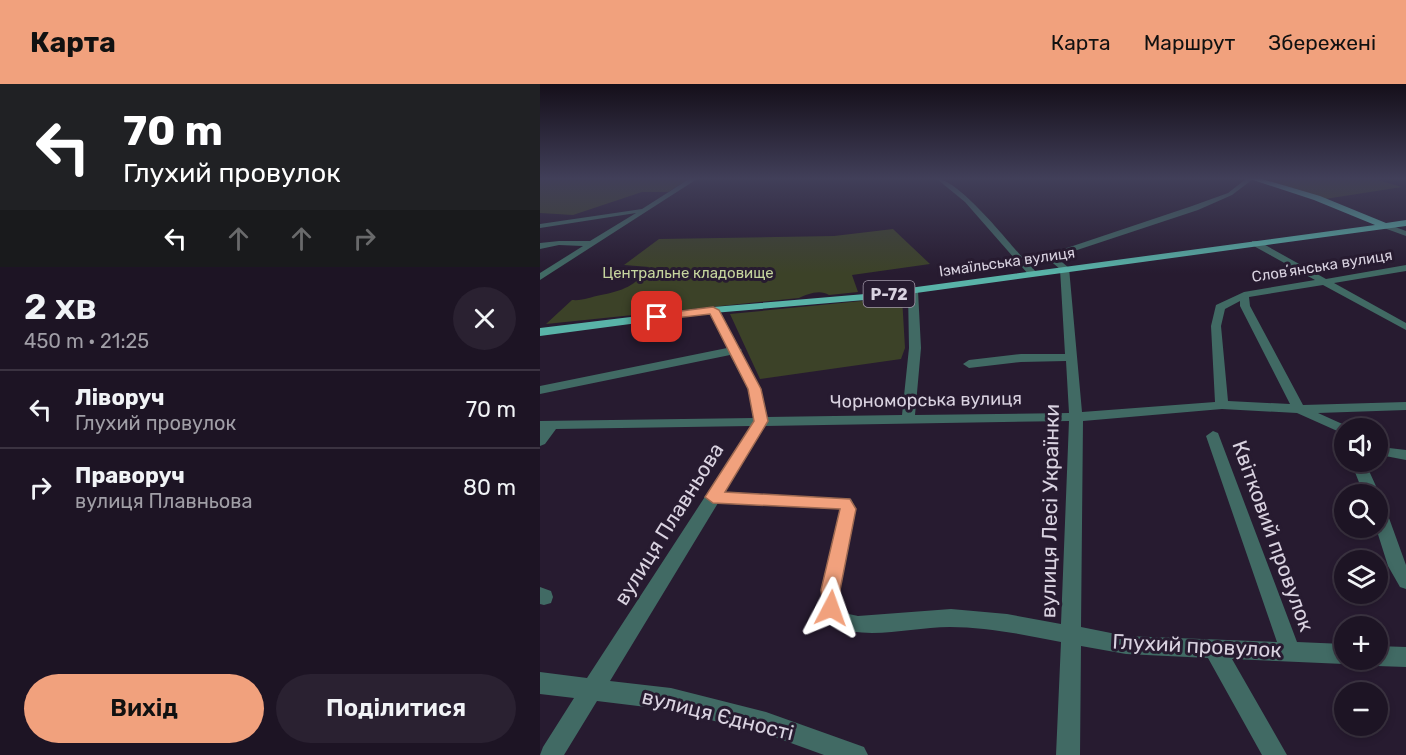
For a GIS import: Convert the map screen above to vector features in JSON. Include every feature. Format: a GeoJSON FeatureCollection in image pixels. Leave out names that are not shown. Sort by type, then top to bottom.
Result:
{"type":"FeatureCollection","features":[{"type":"Feature","properties":{"kind":"main road"},"geometry":{"type":"LineString","coordinates":[[1348,210],[1387,226]]}},
{"type":"Feature","properties":{"kind":"main road","name":"Ізмаїльська вулиця"},"geometry":{"type":"LineString","coordinates":[[540,332],[713,310],[913,291],[1064,268],[1406,223]]}},
{"type":"Feature","properties":{"kind":"street"},"geometry":{"type":"LineString","coordinates":[[540,226],[638,210]]}},
{"type":"Feature","properties":{"kind":"street"},"geometry":{"type":"LineString","coordinates":[[540,276],[644,210]]}},
{"type":"Feature","properties":{"kind":"street"},"geometry":{"type":"LineString","coordinates":[[975,210],[1032,273]]}},
{"type":"Feature","properties":{"kind":"street"},"geometry":{"type":"LineString","coordinates":[[1020,260],[1050,256],[1188,210]]}},
{"type":"Feature","properties":{"kind":"street"},"geometry":{"type":"LineString","coordinates":[[1387,226],[1406,234]]}},
{"type":"Feature","properties":{"kind":"street"},"geometry":{"type":"LineString","coordinates":[[540,246],[560,243],[592,244]]}},
{"type":"Feature","properties":{"kind":"street"},"geometry":{"type":"LineString","coordinates":[[1254,243],[1406,327]]}},
{"type":"Feature","properties":{"kind":"street"},"geometry":{"type":"LineString","coordinates":[[1050,256],[1064,268]]}},
{"type":"Feature","properties":{"kind":"street","name":"вулиця Лесі Українки"},"geometry":{"type":"LineString","coordinates":[[1064,268],[1076,417],[1068,755]]}},
{"type":"Feature","properties":{"kind":"street","name":"Словʼянська вулиця"},"geometry":{"type":"LineString","coordinates":[[1244,295],[1403,270]]}},
{"type":"Feature","properties":{"kind":"street"},"geometry":{"type":"LineString","coordinates":[[909,420],[915,348],[913,291]]}},
{"type":"Feature","properties":{"kind":"street"},"geometry":{"type":"LineString","coordinates":[[1222,405],[1216,314],[1227,302],[1244,295],[1245,306],[1299,409],[1406,406]]}},
{"type":"Feature","properties":{"kind":"street"},"geometry":{"type":"LineString","coordinates":[[713,310],[736,350],[754,389],[761,421]]}},
{"type":"Feature","properties":{"kind":"street"},"geometry":{"type":"LineString","coordinates":[[540,390],[736,350]]}},
{"type":"Feature","properties":{"kind":"street"},"geometry":{"type":"LineString","coordinates":[[969,364],[1021,358],[1071,357]]}},
{"type":"Feature","properties":{"kind":"street","name":"Чорноморська вулиця"},"geometry":{"type":"LineString","coordinates":[[547,425],[1076,417],[1222,405],[1299,409],[1334,425]]}},
{"type":"Feature","properties":{"kind":"street","name":"вулиця Плавньова"},"geometry":{"type":"LineString","coordinates":[[551,755],[761,421]]}},
{"type":"Feature","properties":{"kind":"street"},"geometry":{"type":"LineString","coordinates":[[540,441],[547,425]]}},
{"type":"Feature","properties":{"kind":"street","name":"Квітковий провулок"},"geometry":{"type":"LineString","coordinates":[[1213,436],[1290,651]]}},
{"type":"Feature","properties":{"kind":"street"},"geometry":{"type":"LineString","coordinates":[[1388,451],[1406,455]]}},
{"type":"Feature","properties":{"kind":"street"},"geometry":{"type":"LineString","coordinates":[[1388,454],[1406,466]]}},
{"type":"Feature","properties":{"kind":"street","name":"Глухий провулок"},"geometry":{"type":"LineString","coordinates":[[713,497],[845,503],[848,509],[830,590],[831,608],[838,620],[858,625],[951,618],[1072,634],[1126,645],[1334,653]]}},
{"type":"Feature","properties":{"kind":"street"},"geometry":{"type":"LineString","coordinates":[[1388,538],[1397,566],[1406,581]]}},
{"type":"Feature","properties":{"kind":"street"},"geometry":{"type":"LineString","coordinates":[[1215,650],[1275,755]]}},
{"type":"Feature","properties":{"kind":"street"},"geometry":{"type":"LineString","coordinates":[[1388,656],[1406,657]]}},
{"type":"Feature","properties":{"kind":"street","name":"вулиця Єдності"},"geometry":{"type":"LineString","coordinates":[[540,683],[671,699],[766,723],[856,755]]}},
{"type":"Feature","properties":{"kind":"green space"},"geometry":{"type":"Polygon","coordinates":[[[540,210],[587,210],[573,215],[540,213],[540,210]]]}},
{"type":"Feature","properties":{"kind":"green space","name":"Центральне кладовище"},"geometry":{"type":"Polygon","coordinates":[[[893,229],[930,264],[852,275],[858,292],[829,295],[818,292],[799,298],[546,324],[572,300],[616,292],[634,283],[649,267],[624,265],[659,239],[834,236],[893,229]]]}},
{"type":"Feature","properties":{"kind":"green space"},"geometry":{"type":"Polygon","coordinates":[[[902,297],[905,348],[901,359],[760,379],[730,314],[902,297]]]}},
{"type":"Feature","properties":{"kind":"route"},"geometry":{"type":"LineString","coordinates":[[657,317],[713,310],[736,350],[754,389],[761,421],[713,497],[774,501],[832,500],[845,503],[848,509],[830,590],[831,608]]}}]}
